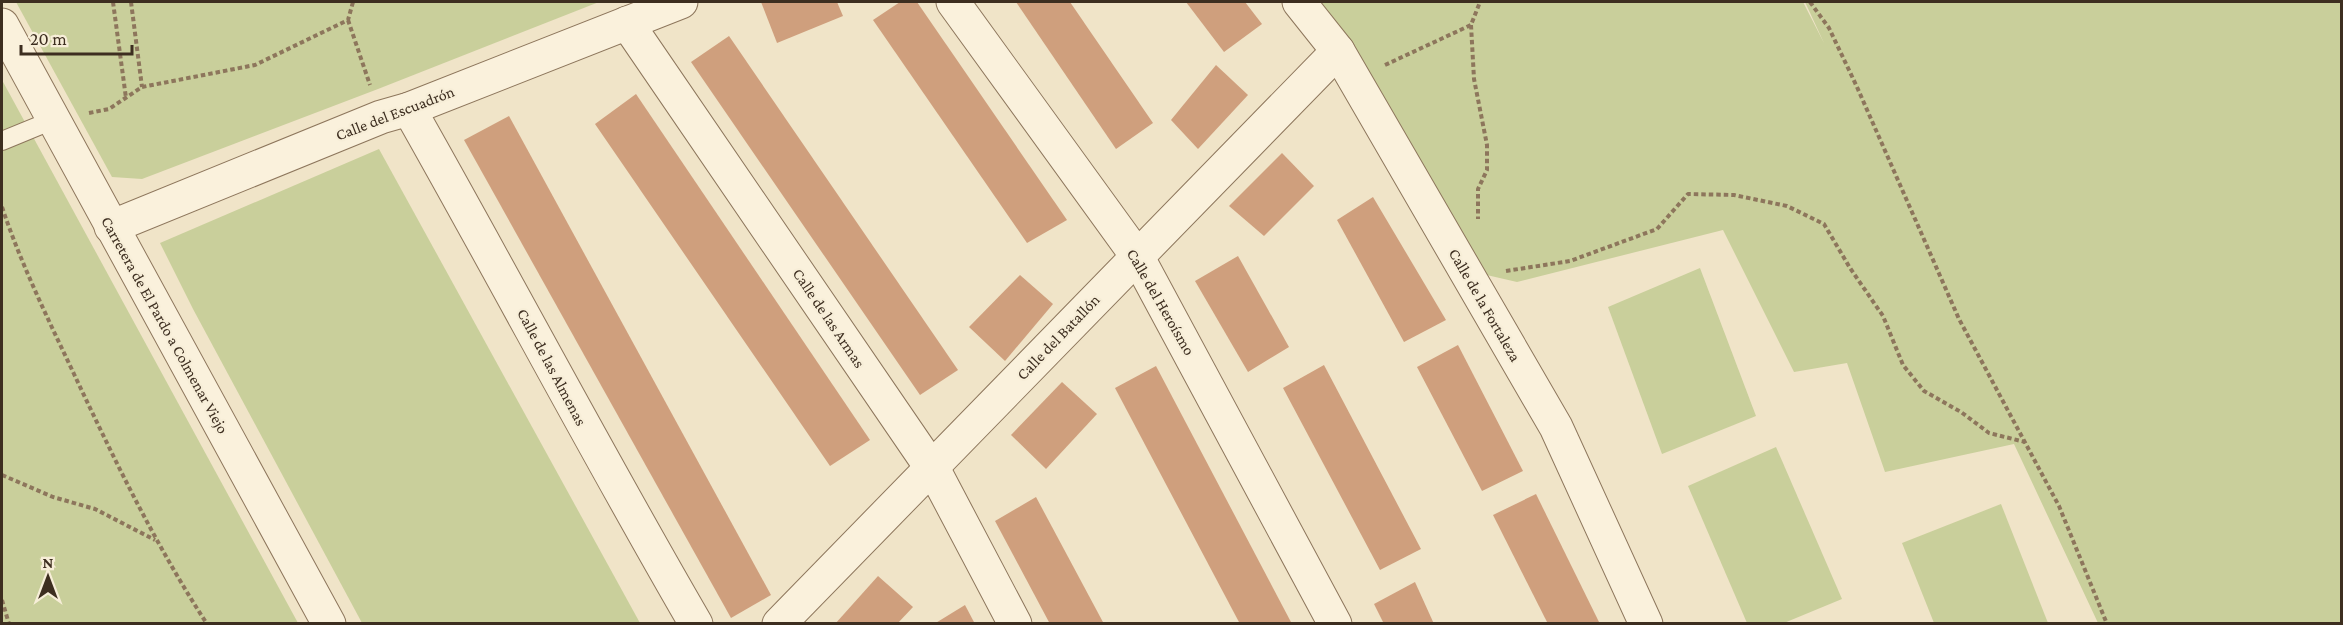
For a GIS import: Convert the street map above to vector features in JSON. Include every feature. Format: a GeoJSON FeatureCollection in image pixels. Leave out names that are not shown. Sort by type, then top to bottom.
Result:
{"type":"FeatureCollection","features":[{"type":"Feature","properties":{"kind":"street","name":"Calle del Escuadrón"},"geometry":{"type":"LineString","coordinates":[[111,227],[681,2]]}},
{"type":"Feature","properties":{"kind":"street","name":"Calle del Heroísmo"},"geometry":{"type":"LineString","coordinates":[[953,2],[1137,256],[1335,624]]}},
{"type":"Feature","properties":{"kind":"street","name":"Calle de la Fortaleza"},"geometry":{"type":"LineString","coordinates":[[1299,2],[1338,51],[1556,427],[1646,624]]}},
{"type":"Feature","properties":{"kind":"street","name":"Calle de las Armas"},"geometry":{"type":"LineString","coordinates":[[627,23],[931,467],[1015,624]]}},
{"type":"Feature","properties":{"kind":"street","name":"Carretera de El Pardo a Colmenar Viejo"},"geometry":{"type":"LineString","coordinates":[[2,25],[329,624]]}},
{"type":"Feature","properties":{"kind":"street","name":"Calle del Batallón"},"geometry":{"type":"LineString","coordinates":[[779,624],[1338,51]]}},
{"type":"Feature","properties":{"kind":"street","name":"Calle de las Almenas"},"geometry":{"type":"LineString","coordinates":[[395,113],[522,311],[624,500],[696,624]]}},
{"type":"Feature","properties":{"kind":"lane"},"geometry":{"type":"LineString","coordinates":[[2,141],[53,120]]}},
{"type":"Feature","properties":{"kind":"path"},"geometry":{"type":"LineString","coordinates":[[113,2],[126,98]]}},
{"type":"Feature","properties":{"kind":"path"},"geometry":{"type":"LineString","coordinates":[[131,2],[142,87]]}},
{"type":"Feature","properties":{"kind":"path"},"geometry":{"type":"LineString","coordinates":[[353,2],[348,21],[395,113]]}},
{"type":"Feature","properties":{"kind":"path"},"geometry":{"type":"LineString","coordinates":[[1480,2],[1471,25],[1474,79],[1487,145],[1487,170],[1478,189],[1475,246],[1465,270],[1502,271],[1570,261],[1657,229],[1688,194],[1734,195],[1787,206],[1824,224],[1883,316],[1903,365],[1924,391],[1961,412],[1989,433],[2025,442]]}},
{"type":"Feature","properties":{"kind":"path"},"geometry":{"type":"LineString","coordinates":[[1810,2],[1829,28],[1907,196],[1959,319],[2059,506],[2107,624]]}},
{"type":"Feature","properties":{"kind":"path"},"geometry":{"type":"LineString","coordinates":[[109,109],[142,87],[255,65],[348,21]]}},
{"type":"Feature","properties":{"kind":"path"},"geometry":{"type":"LineString","coordinates":[[1356,81],[1407,54],[1471,25]]}},
{"type":"Feature","properties":{"kind":"path"},"geometry":{"type":"LineString","coordinates":[[2,207],[17,252],[102,433],[156,541],[207,624]]}},
{"type":"Feature","properties":{"kind":"path"},"geometry":{"type":"LineString","coordinates":[[2,475],[53,497],[95,509],[156,541]]}},
{"type":"Feature","properties":{"kind":"path"},"geometry":{"type":"LineString","coordinates":[[2,600],[9,624]]}},
{"type":"Feature","properties":{"kind":"green space"},"geometry":{"type":"Polygon","coordinates":[[[16,2],[599,2],[142,179],[112,177],[16,2]]]}},
{"type":"Feature","properties":{"kind":"green space"},"geometry":{"type":"Polygon","coordinates":[[[1308,2],[1803,2],[1824,43],[1805,2],[2341,2],[2341,623],[2098,623],[2014,444],[1885,472],[1847,363],[1794,372],[1723,230],[1517,282],[1465,270],[1308,2]]]}},
{"type":"Feature","properties":{"kind":"green space"},"geometry":{"type":"Polygon","coordinates":[[[2,80],[298,623],[2,623],[2,80]]]}},
{"type":"Feature","properties":{"kind":"green space"},"geometry":{"type":"Polygon","coordinates":[[[379,149],[640,623],[362,623],[193,309],[160,243],[379,149]]]}},
{"type":"Feature","properties":{"kind":"green space"},"geometry":{"type":"Polygon","coordinates":[[[1700,268],[1756,416],[1662,454],[1608,307],[1700,268]]]}},
{"type":"Feature","properties":{"kind":"green space"},"geometry":{"type":"Polygon","coordinates":[[[1776,447],[1842,599],[1784,623],[1747,623],[1688,486],[1776,447]]]}},
{"type":"Feature","properties":{"kind":"green space"},"geometry":{"type":"Polygon","coordinates":[[[2001,504],[2048,623],[1934,623],[1902,543],[2001,504]]]}},
{"type":"Feature","properties":{"kind":"building"},"geometry":{"type":"Polygon","coordinates":[[[761,2],[837,2],[843,16],[777,43],[761,2]]]}},
{"type":"Feature","properties":{"kind":"building"},"geometry":{"type":"Polygon","coordinates":[[[900,2],[917,2],[1067,220],[1027,243],[873,20],[900,2]]]}},
{"type":"Feature","properties":{"kind":"building"},"geometry":{"type":"Polygon","coordinates":[[[1016,2],[1070,2],[1153,123],[1116,149],[1016,2]]]}},
{"type":"Feature","properties":{"kind":"building"},"geometry":{"type":"Polygon","coordinates":[[[1186,2],[1245,2],[1262,24],[1224,52],[1186,2]]]}},
{"type":"Feature","properties":{"kind":"building"},"geometry":{"type":"Polygon","coordinates":[[[729,36],[958,370],[920,395],[691,62],[729,36]]]}},
{"type":"Feature","properties":{"kind":"building"},"geometry":{"type":"Polygon","coordinates":[[[1216,65],[1248,95],[1198,149],[1171,120],[1216,65]]]}},
{"type":"Feature","properties":{"kind":"building"},"geometry":{"type":"Polygon","coordinates":[[[636,94],[870,440],[830,466],[595,124],[636,94]]]}},
{"type":"Feature","properties":{"kind":"building"},"geometry":{"type":"Polygon","coordinates":[[[509,116],[771,595],[731,618],[464,140],[509,116]]]}},
{"type":"Feature","properties":{"kind":"building"},"geometry":{"type":"Polygon","coordinates":[[[1282,153],[1314,186],[1264,236],[1229,206],[1282,153]]]}},
{"type":"Feature","properties":{"kind":"building"},"geometry":{"type":"Polygon","coordinates":[[[1373,197],[1446,320],[1404,342],[1337,220],[1373,197]]]}},
{"type":"Feature","properties":{"kind":"building"},"geometry":{"type":"Polygon","coordinates":[[[1238,256],[1289,347],[1248,372],[1195,281],[1238,256]]]}},
{"type":"Feature","properties":{"kind":"building"},"geometry":{"type":"Polygon","coordinates":[[[1020,275],[1053,304],[1005,361],[969,327],[1020,275]]]}},
{"type":"Feature","properties":{"kind":"building"},"geometry":{"type":"Polygon","coordinates":[[[1458,345],[1523,471],[1482,491],[1417,367],[1458,345]]]}},
{"type":"Feature","properties":{"kind":"building"},"geometry":{"type":"Polygon","coordinates":[[[1324,365],[1421,549],[1380,570],[1283,388],[1324,365]]]}},
{"type":"Feature","properties":{"kind":"building"},"geometry":{"type":"Polygon","coordinates":[[[1156,366],[1292,624],[1240,624],[1115,388],[1156,366]]]}},
{"type":"Feature","properties":{"kind":"building"},"geometry":{"type":"Polygon","coordinates":[[[1062,382],[1097,414],[1046,469],[1011,435],[1062,382]]]}},
{"type":"Feature","properties":{"kind":"building"},"geometry":{"type":"Polygon","coordinates":[[[1536,494],[1599,622],[1548,624],[1493,515],[1536,494]]]}},
{"type":"Feature","properties":{"kind":"building"},"geometry":{"type":"Polygon","coordinates":[[[1036,497],[1104,624],[1050,624],[995,521],[1036,497]]]}},
{"type":"Feature","properties":{"kind":"building"},"geometry":{"type":"Polygon","coordinates":[[[878,576],[913,607],[897,624],[835,624],[878,576]]]}},
{"type":"Feature","properties":{"kind":"building"},"geometry":{"type":"Polygon","coordinates":[[[1415,582],[1434,624],[1384,624],[1374,604],[1415,582]]]}},
{"type":"Feature","properties":{"kind":"building"},"geometry":{"type":"Polygon","coordinates":[[[965,605],[975,624],[934,624],[965,605]]]}}]}
